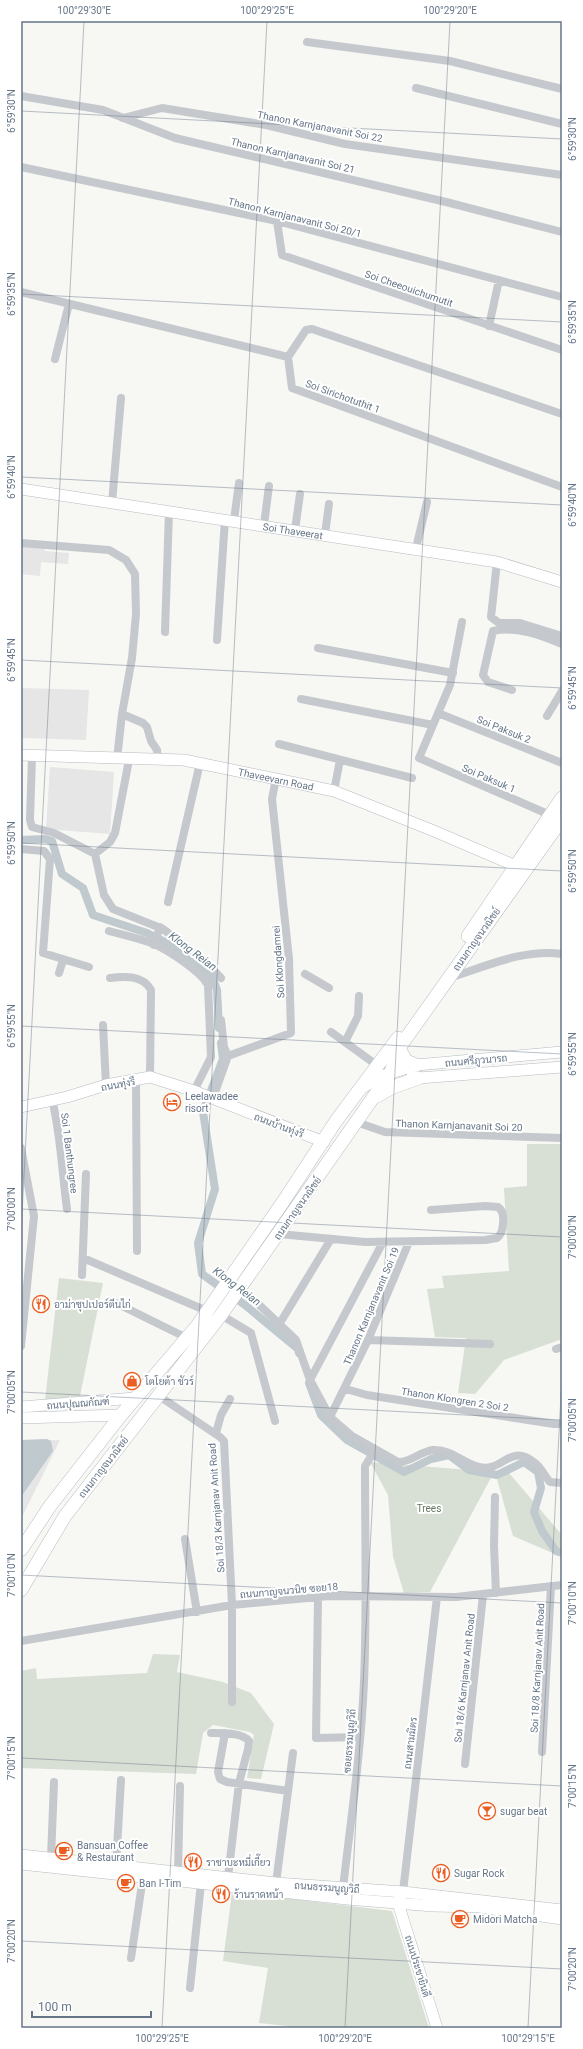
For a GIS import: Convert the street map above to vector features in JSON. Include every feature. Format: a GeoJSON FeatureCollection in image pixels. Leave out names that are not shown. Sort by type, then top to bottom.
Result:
{"type":"FeatureCollection","features":[{"type":"Feature","properties":{"kind":"main road","name":"ถนนกาญจนวณิชย์"},"geometry":{"type":"LineString","coordinates":[[21,1590],[65,1516],[159,1396],[216,1310],[232,1275],[324,1142],[336,1121],[449,978],[556,817],[562,798]]}},
{"type":"Feature","properties":{"kind":"main road","name":"ถนนกาญจนวณิชย์"},"geometry":{"type":"LineString","coordinates":[[21,1550],[50,1506],[121,1415],[187,1338],[243,1283],[279,1234],[392,1072],[396,1045],[516,866],[556,817]]}},
{"type":"Feature","properties":{"kind":"main road"},"geometry":{"type":"LineString","coordinates":[[396,1045],[406,1061],[416,1065]]}},
{"type":"Feature","properties":{"kind":"main road"},"geometry":{"type":"LineString","coordinates":[[372,1100],[393,1087],[419,1078]]}},
{"type":"Feature","properties":{"kind":"main road"},"geometry":{"type":"LineString","coordinates":[[135,1398],[150,1408]]}},
{"type":"Feature","properties":{"kind":"main road"},"geometry":{"type":"LineString","coordinates":[[121,1415],[136,1425]]}},
{"type":"Feature","properties":{"kind":"street"},"geometry":{"type":"LineString","coordinates":[[307,42],[450,60],[562,89]]}},
{"type":"Feature","properties":{"kind":"street"},"geometry":{"type":"LineString","coordinates":[[416,88],[562,124]]}},
{"type":"Feature","properties":{"kind":"street","name":"Thanon Karnjanavanit Soi 21"},"geometry":{"type":"LineString","coordinates":[[21,96],[103,110],[175,138],[459,205],[562,232]]}},
{"type":"Feature","properties":{"kind":"street","name":"Thanon Karnjanavanit Soi 22"},"geometry":{"type":"LineString","coordinates":[[123,118],[162,108],[266,125],[345,144],[562,175]]}},
{"type":"Feature","properties":{"kind":"street","name":"Thanon Karnjanavanit Soi 20/1"},"geometry":{"type":"LineString","coordinates":[[21,167],[277,221],[562,297]]}},
{"type":"Feature","properties":{"kind":"street","name":"Soi Cheeouichumutit"},"geometry":{"type":"LineString","coordinates":[[277,221],[282,255],[562,350]]}},
{"type":"Feature","properties":{"kind":"street"},"geometry":{"type":"LineString","coordinates":[[489,326],[499,280]]}},
{"type":"Feature","properties":{"kind":"street"},"geometry":{"type":"LineString","coordinates":[[21,292],[288,357],[306,330],[312,329],[562,414]]}},
{"type":"Feature","properties":{"kind":"street"},"geometry":{"type":"LineString","coordinates":[[55,358],[69,304]]}},
{"type":"Feature","properties":{"kind":"street","name":"Soi Sirichotuthit 1"},"geometry":{"type":"LineString","coordinates":[[288,357],[292,388],[562,487]]}},
{"type":"Feature","properties":{"kind":"street"},"geometry":{"type":"LineString","coordinates":[[112,503],[121,398]]}},
{"type":"Feature","properties":{"kind":"street"},"geometry":{"type":"LineString","coordinates":[[217,640],[229,520],[239,483]]}},
{"type":"Feature","properties":{"kind":"street"},"geometry":{"type":"LineString","coordinates":[[264,525],[269,486]]}},
{"type":"Feature","properties":{"kind":"street","name":"Soi Thaveerat"},"geometry":{"type":"LineString","coordinates":[[21,489],[416,548],[497,562],[562,582]]}},
{"type":"Feature","properties":{"kind":"street"},"geometry":{"type":"LineString","coordinates":[[295,530],[300,494]]}},
{"type":"Feature","properties":{"kind":"street"},"geometry":{"type":"LineString","coordinates":[[416,548],[428,502]]}},
{"type":"Feature","properties":{"kind":"street"},"geometry":{"type":"LineString","coordinates":[[325,534],[329,504]]}},
{"type":"Feature","properties":{"kind":"street"},"geometry":{"type":"LineString","coordinates":[[165,632],[169,511]]}},
{"type":"Feature","properties":{"kind":"street"},"geometry":{"type":"LineString","coordinates":[[21,543],[110,550],[116,553],[132,568],[135,574],[136,614],[132,658],[122,714],[117,759]]}},
{"type":"Feature","properties":{"kind":"street"},"geometry":{"type":"LineString","coordinates":[[497,562],[491,618],[499,623],[520,623],[562,636]]}},
{"type":"Feature","properties":{"kind":"street"},"geometry":{"type":"LineString","coordinates":[[301,699],[433,725],[450,685],[462,622]]}},
{"type":"Feature","properties":{"kind":"street"},"geometry":{"type":"LineString","coordinates":[[512,690],[488,682],[483,675],[493,631],[518,630],[546,637],[562,644]]}},
{"type":"Feature","properties":{"kind":"street"},"geometry":{"type":"LineString","coordinates":[[318,648],[453,672]]}},
{"type":"Feature","properties":{"kind":"street"},"geometry":{"type":"LineString","coordinates":[[547,716],[562,691]]}},
{"type":"Feature","properties":{"kind":"street","name":"Soi Paksuk 2"},"geometry":{"type":"LineString","coordinates":[[438,713],[562,763]]}},
{"type":"Feature","properties":{"kind":"street"},"geometry":{"type":"LineString","coordinates":[[122,714],[143,723],[147,727],[151,741],[157,750],[158,760]]}},
{"type":"Feature","properties":{"kind":"street","name":"Soi Paksuk 1"},"geometry":{"type":"LineString","coordinates":[[433,725],[419,758],[556,817]]}},
{"type":"Feature","properties":{"kind":"street"},"geometry":{"type":"LineString","coordinates":[[279,744],[412,778]]}},
{"type":"Feature","properties":{"kind":"street"},"geometry":{"type":"LineString","coordinates":[[26,756],[30,820],[32,827],[54,833],[95,854]]}},
{"type":"Feature","properties":{"kind":"street","name":"Thaveevarn Road"},"geometry":{"type":"LineString","coordinates":[[26,756],[158,760],[200,763],[334,791],[434,830],[516,866]]}},
{"type":"Feature","properties":{"kind":"street"},"geometry":{"type":"LineString","coordinates":[[95,854],[110,842],[115,833],[130,760]]}},
{"type":"Feature","properties":{"kind":"street"},"geometry":{"type":"LineString","coordinates":[[334,791],[340,760]]}},
{"type":"Feature","properties":{"kind":"street"},"geometry":{"type":"LineString","coordinates":[[168,902],[200,763]]}},
{"type":"Feature","properties":{"kind":"street","name":"Soi Klongdamrei"},"geometry":{"type":"LineString","coordinates":[[228,1056],[291,1033],[289,959],[272,799],[276,778]]}},
{"type":"Feature","properties":{"kind":"street"},"geometry":{"type":"LineString","coordinates":[[21,849],[44,851],[50,858],[43,953],[89,967]]}},
{"type":"Feature","properties":{"kind":"street"},"geometry":{"type":"LineString","coordinates":[[95,854],[104,895],[114,909],[160,929],[206,962],[221,978]]}},
{"type":"Feature","properties":{"kind":"street"},"geometry":{"type":"LineString","coordinates":[[155,943],[160,929]]}},
{"type":"Feature","properties":{"kind":"street"},"geometry":{"type":"LineString","coordinates":[[109,931],[155,943],[202,977],[208,986],[211,1057],[198,1092]]}},
{"type":"Feature","properties":{"kind":"street"},"geometry":{"type":"LineString","coordinates":[[449,978],[525,956],[545,952],[562,954]]}},
{"type":"Feature","properties":{"kind":"street"},"geometry":{"type":"LineString","coordinates":[[59,973],[63,960]]}},
{"type":"Feature","properties":{"kind":"street"},"geometry":{"type":"LineString","coordinates":[[305,974],[329,988]]}},
{"type":"Feature","properties":{"kind":"street"},"geometry":{"type":"LineString","coordinates":[[110,978],[130,976],[147,984],[151,990],[150,1077]]}},
{"type":"Feature","properties":{"kind":"street"},"geometry":{"type":"LineString","coordinates":[[345,1042],[358,1016],[359,996]]}},
{"type":"Feature","properties":{"kind":"street"},"geometry":{"type":"LineString","coordinates":[[213,1098],[228,1056],[224,1047],[221,1020]]}},
{"type":"Feature","properties":{"kind":"street"},"geometry":{"type":"LineString","coordinates":[[104,1025],[106,1085]]}},
{"type":"Feature","properties":{"kind":"street"},"geometry":{"type":"LineString","coordinates":[[331,1032],[378,1066],[392,1072]]}},
{"type":"Feature","properties":{"kind":"street","name":"ถนนศรีภูวนารถ"},"geometry":{"type":"LineString","coordinates":[[362,1088],[379,1077],[416,1065],[562,1052]]}},
{"type":"Feature","properties":{"kind":"street","name":"ถนนศรีภูวนารถ"},"geometry":{"type":"LineString","coordinates":[[392,1072],[419,1078],[562,1067]]}},
{"type":"Feature","properties":{"kind":"street","name":"ถนนทุ่งรี"},"geometry":{"type":"LineString","coordinates":[[21,1107],[106,1085],[150,1077],[213,1098]]}},
{"type":"Feature","properties":{"kind":"street"},"geometry":{"type":"LineString","coordinates":[[136,1080],[137,1251]]}},
{"type":"Feature","properties":{"kind":"street","name":"ถนนบ้านทุ่งรี"},"geometry":{"type":"LineString","coordinates":[[213,1098],[324,1142]]}},
{"type":"Feature","properties":{"kind":"street","name":"Soi 1 Banthungree"},"geometry":{"type":"LineString","coordinates":[[52,1100],[61,1146],[67,1209]]}},
{"type":"Feature","properties":{"kind":"street","name":"Thanon Karnjanavanit Soi 20"},"geometry":{"type":"LineString","coordinates":[[356,1122],[386,1132],[562,1138]]}},
{"type":"Feature","properties":{"kind":"street"},"geometry":{"type":"LineString","coordinates":[[21,1148],[34,1216],[21,1346]]}},
{"type":"Feature","properties":{"kind":"street"},"geometry":{"type":"LineString","coordinates":[[82,1275],[84,1258],[86,1174]]}},
{"type":"Feature","properties":{"kind":"street"},"geometry":{"type":"LineString","coordinates":[[409,1242],[492,1239],[499,1237],[502,1232],[501,1211],[498,1207],[485,1206],[431,1210]]}},
{"type":"Feature","properties":{"kind":"street","name":"Thanon Karnjanavanit Soi 19"},"geometry":{"type":"LineString","coordinates":[[279,1234],[331,1239],[409,1242],[368,1340],[346,1388],[330,1417]]}},
{"type":"Feature","properties":{"kind":"street"},"geometry":{"type":"LineString","coordinates":[[280,1323],[331,1239]]}},
{"type":"Feature","properties":{"kind":"street"},"geometry":{"type":"LineString","coordinates":[[310,1380],[383,1242]]}},
{"type":"Feature","properties":{"kind":"street"},"geometry":{"type":"LineString","coordinates":[[84,1258],[216,1310],[251,1333],[275,1421]]}},
{"type":"Feature","properties":{"kind":"street"},"geometry":{"type":"LineString","coordinates":[[255,1301],[280,1323],[297,1343],[310,1380],[330,1417],[346,1432],[374,1451],[400,1462],[426,1451],[442,1451],[452,1453],[463,1461],[483,1468],[493,1467],[510,1456],[519,1455],[536,1463],[550,1482],[562,1483]]}},
{"type":"Feature","properties":{"kind":"street"},"geometry":{"type":"LineString","coordinates":[[116,1303],[187,1338]]}},
{"type":"Feature","properties":{"kind":"street"},"geometry":{"type":"LineString","coordinates":[[368,1340],[490,1344]]}},
{"type":"Feature","properties":{"kind":"street","name":"Thanon Klongren 2 Soi 2"},"geometry":{"type":"LineString","coordinates":[[346,1388],[367,1395],[562,1424]]}},
{"type":"Feature","properties":{"kind":"street","name":"Soi 18/3 Karnjanav Anit Road"},"geometry":{"type":"LineString","coordinates":[[159,1396],[216,1434],[222,1439],[224,1444],[232,1605],[232,1702]]}},
{"type":"Feature","properties":{"kind":"street","name":"ถนนปุณณกัณฑ์"},"geometry":{"type":"LineString","coordinates":[[21,1407],[135,1398]]}},
{"type":"Feature","properties":{"kind":"street"},"geometry":{"type":"LineString","coordinates":[[216,1434],[221,1415],[230,1399]]}},
{"type":"Feature","properties":{"kind":"street","name":"ถนนปุณณกัณฑ์"},"geometry":{"type":"LineString","coordinates":[[21,1418],[121,1415]]}},
{"type":"Feature","properties":{"kind":"street","name":"ซอยธรรมนูญวิถี"},"geometry":{"type":"LineString","coordinates":[[343,1888],[360,1737],[364,1683],[366,1595],[365,1466],[374,1451]]}},
{"type":"Feature","properties":{"kind":"street"},"geometry":{"type":"LineString","coordinates":[[494,1497],[496,1593]]}},
{"type":"Feature","properties":{"kind":"street"},"geometry":{"type":"LineString","coordinates":[[185,1539],[198,1612]]}},
{"type":"Feature","properties":{"kind":"street","name":"ถนนกาญจนวนิช ซอย18"},"geometry":{"type":"LineString","coordinates":[[21,1641],[232,1605],[318,1597],[366,1595],[437,1597],[483,1595],[562,1585]]}},
{"type":"Feature","properties":{"kind":"street","name":"Soi 18/8 Karnjanav Anit Road"},"geometry":{"type":"LineString","coordinates":[[542,1752],[551,1586]]}},
{"type":"Feature","properties":{"kind":"street","name":"Soi 18/6 Karnjanav Anit Road"},"geometry":{"type":"LineString","coordinates":[[464,1764],[483,1595]]}},
{"type":"Feature","properties":{"kind":"street"},"geometry":{"type":"LineString","coordinates":[[318,1597],[316,1738],[360,1737]]}},
{"type":"Feature","properties":{"kind":"street","name":"ถนนสามมิตร"},"geometry":{"type":"LineString","coordinates":[[403,1892],[437,1597]]}},
{"type":"Feature","properties":{"kind":"street"},"geometry":{"type":"LineString","coordinates":[[211,1733],[225,1733],[244,1737],[248,1741],[248,1749],[239,1783],[228,1878]]}},
{"type":"Feature","properties":{"kind":"street"},"geometry":{"type":"LineString","coordinates":[[225,1733],[219,1777],[224,1781],[288,1791]]}},
{"type":"Feature","properties":{"kind":"street"},"geometry":{"type":"LineString","coordinates":[[276,1883],[293,1753]]}},
{"type":"Feature","properties":{"kind":"street"},"geometry":{"type":"LineString","coordinates":[[116,1865],[121,1780]]}},
{"type":"Feature","properties":{"kind":"street"},"geometry":{"type":"LineString","coordinates":[[51,1858],[54,1782]]}},
{"type":"Feature","properties":{"kind":"street"},"geometry":{"type":"LineString","coordinates":[[178,1872],[180,1786]]}},
{"type":"Feature","properties":{"kind":"street","name":"ถนนธรรมนูญวิถี"},"geometry":{"type":"LineString","coordinates":[[21,1855],[276,1883],[403,1892],[562,1910]]}},
{"type":"Feature","properties":{"kind":"street","name":"ถนนธรรมนูญวิถี"},"geometry":{"type":"LineString","coordinates":[[21,1864],[398,1903],[479,1907],[562,1918]]}},
{"type":"Feature","properties":{"kind":"street"},"geometry":{"type":"LineString","coordinates":[[130,1958],[143,1877]]}},
{"type":"Feature","properties":{"kind":"street"},"geometry":{"type":"LineString","coordinates":[[190,1988],[201,1883]]}},
{"type":"Feature","properties":{"kind":"street"},"geometry":{"type":"LineString","coordinates":[[398,1903],[403,1892]]}},
{"type":"Feature","properties":{"kind":"street","name":"ถนนประชายินดี"},"geometry":{"type":"LineString","coordinates":[[398,1903],[437,2028]]}},
{"type":"Feature","properties":{"kind":"shaded area"},"geometry":{"type":"Polygon","coordinates":[[[21,545],[44,547],[45,551],[69,553],[68,564],[41,562],[40,576],[21,574],[21,545]]]}},
{"type":"Feature","properties":{"kind":"shaded area"},"geometry":{"type":"Polygon","coordinates":[[[21,688],[89,690],[86,740],[21,738],[21,688]]]}},
{"type":"Feature","properties":{"kind":"shaded area"},"geometry":{"type":"Polygon","coordinates":[[[50,767],[114,772],[110,834],[46,829],[50,767]]]}},
{"type":"Feature","properties":{"kind":"shaded area"},"geometry":{"type":"Polygon","coordinates":[[[47,1439],[51,1441],[53,1451],[21,1497],[21,1440],[47,1439]]]}},
{"type":"Feature","properties":{"kind":"shaded area"},"geometry":{"type":"Polygon","coordinates":[[[60,1440],[21,1519],[21,1441],[60,1440]]]}},
{"type":"Feature","properties":{"kind":"green space"},"geometry":{"type":"Polygon","coordinates":[[[527,1144],[562,1144],[562,1339],[504,1360],[475,1394],[458,1393],[466,1338],[435,1337],[427,1289],[444,1288],[442,1276],[509,1271],[504,1188],[527,1186],[527,1144]]]}},
{"type":"Feature","properties":{"kind":"green space"},"geometry":{"type":"Polygon","coordinates":[[[59,1278],[103,1283],[80,1396],[45,1400],[59,1278]]]}},
{"type":"Feature","properties":{"kind":"green space","name":"Trees"},"geometry":{"type":"Polygon","coordinates":[[[370,1462],[494,1472],[430,1592],[404,1593],[393,1557],[388,1495],[370,1462]]]}},
{"type":"Feature","properties":{"kind":"green space"},"geometry":{"type":"Polygon","coordinates":[[[509,1473],[562,1535],[562,1557],[513,1536],[497,1479],[509,1473]]]}},
{"type":"Feature","properties":{"kind":"green space"},"geometry":{"type":"Polygon","coordinates":[[[153,1654],[180,1655],[177,1672],[223,1682],[251,1693],[274,1724],[261,1779],[247,1778],[254,1735],[250,1732],[213,1725],[203,1733],[196,1774],[21,1768],[21,1671],[36,1668],[37,1679],[147,1673],[153,1654]]]}},
{"type":"Feature","properties":{"kind":"green space"},"geometry":{"type":"Polygon","coordinates":[[[232,1892],[392,1911],[429,2028],[287,2028],[287,2026],[259,2023],[268,1968],[223,1961],[232,1892]]]}},
{"type":"Feature","properties":{"kind":"waterway","name":"Klong Reian"},"geometry":{"type":"LineString","coordinates":[[21,840],[45,839],[52,841],[62,874],[83,888],[93,915],[147,933],[165,942],[213,979],[217,990],[219,1028]]}},
{"type":"Feature","properties":{"kind":"waterway","name":"Klong Reian"},"geometry":{"type":"LineString","coordinates":[[221,1043],[223,1059],[203,1112],[215,1189],[198,1243],[202,1274],[245,1305],[298,1349],[299,1353]]}},
{"type":"Feature","properties":{"kind":"waterway","name":"Klong Reian"},"geometry":{"type":"LineString","coordinates":[[309,1383],[321,1415],[347,1440],[404,1472],[431,1459],[449,1455],[469,1470],[497,1475],[524,1462],[538,1472],[541,1488],[534,1512],[542,1531],[556,1551],[562,1553]]}},
{"type":"Feature","properties":{"kind":"place","name":"Leelawadee risort"},"geometry":{"type":"Point","coordinates":[172,1102]}},
{"type":"Feature","properties":{"kind":"place","name":"อาม่าซุปเปอร์ตีนไก่"},"geometry":{"type":"Point","coordinates":[41,1304]}},
{"type":"Feature","properties":{"kind":"place","name":"โตโยต้า ชัวร์"},"geometry":{"type":"Point","coordinates":[132,1381]}},
{"type":"Feature","properties":{"kind":"place","name":"sugar beat"},"geometry":{"type":"Point","coordinates":[487,1811]}},
{"type":"Feature","properties":{"kind":"place","name":"Bansuan Coffee & Restaurant"},"geometry":{"type":"Point","coordinates":[64,1851]}},
{"type":"Feature","properties":{"kind":"place","name":"ราชาบะหมี่เกี๊ยว"},"geometry":{"type":"Point","coordinates":[193,1862]}},
{"type":"Feature","properties":{"kind":"place","name":"Sugar Rock"},"geometry":{"type":"Point","coordinates":[441,1873]}},
{"type":"Feature","properties":{"kind":"place","name":"Ban I-Tim"},"geometry":{"type":"Point","coordinates":[126,1883]}},
{"type":"Feature","properties":{"kind":"place","name":"ร้านราดหน้า"},"geometry":{"type":"Point","coordinates":[221,1894]}},
{"type":"Feature","properties":{"kind":"place","name":"Midori Matcha"},"geometry":{"type":"Point","coordinates":[460,1919]}}]}
